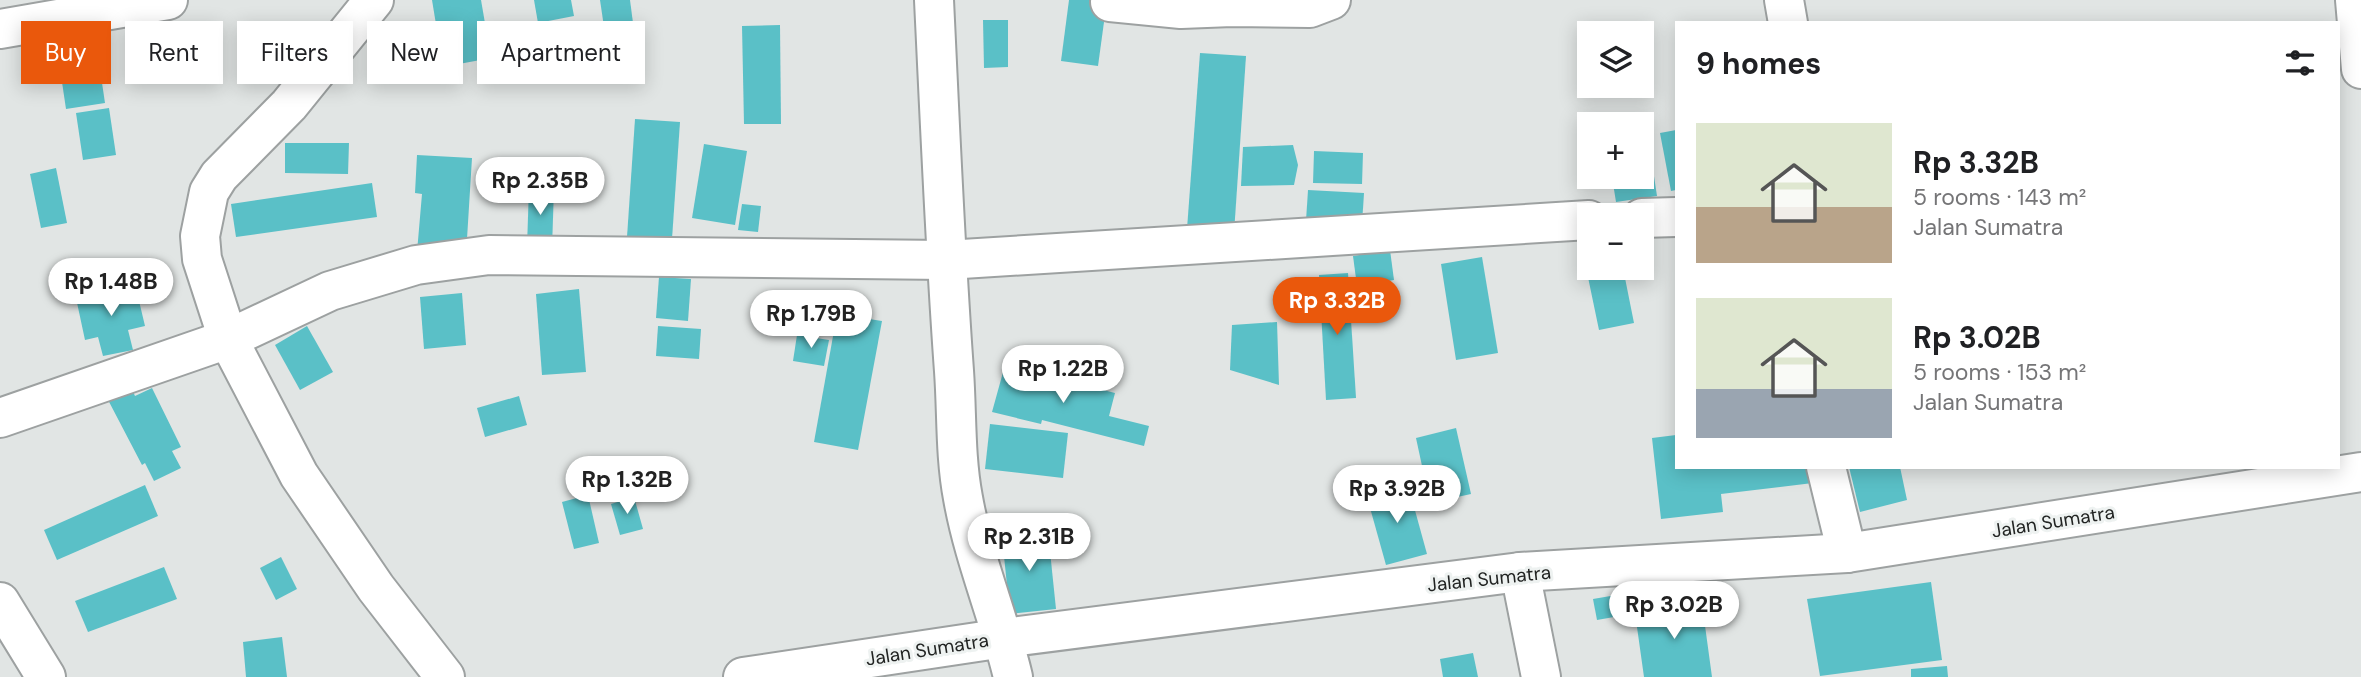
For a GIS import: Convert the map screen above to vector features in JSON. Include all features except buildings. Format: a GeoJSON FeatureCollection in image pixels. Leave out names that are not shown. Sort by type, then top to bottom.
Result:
{"type":"FeatureCollection","features":[{"type":"Feature","properties":{"kind":"main road"},"geometry":{"type":"LineString","coordinates":[[0,29],[168,0]]}},
{"type":"Feature","properties":{"kind":"main road"},"geometry":{"type":"LineString","coordinates":[[374,0],[289,105],[219,176],[209,192],[200,236],[202,259],[228,339],[299,475],[376,588],[444,677]]}},
{"type":"Feature","properties":{"kind":"main road"},"geometry":{"type":"LineString","coordinates":[[934,0],[946,260],[962,497],[977,559],[1004,638],[1013,677]]}},
{"type":"Feature","properties":{"kind":"main road"},"geometry":{"type":"LineString","coordinates":[[1110,2],[1181,9],[1310,8],[1331,0]]}},
{"type":"Feature","properties":{"kind":"main road"},"geometry":{"type":"LineString","coordinates":[[1784,0],[1788,21]]}},
{"type":"Feature","properties":{"kind":"main road"},"geometry":{"type":"LineString","coordinates":[[2353,59],[2355,0]]}},
{"type":"Feature","properties":{"kind":"main road"},"geometry":{"type":"LineString","coordinates":[[1654,218],[1675,217]]}},
{"type":"Feature","properties":{"kind":"main road"},"geometry":{"type":"LineString","coordinates":[[0,418],[228,339],[330,291],[415,265],[489,255],[946,260],[1577,221]]}},
{"type":"Feature","properties":{"kind":"main road"},"geometry":{"type":"LineString","coordinates":[[1826,469],[1847,553]]}},
{"type":"Feature","properties":{"kind":"main road","name":"Jalan Sumatra"},"geometry":{"type":"LineString","coordinates":[[743,677],[1004,638],[1520,572],[1847,553],[2361,472]]}},
{"type":"Feature","properties":{"kind":"main road"},"geometry":{"type":"LineString","coordinates":[[1520,572],[1541,677]]}},
{"type":"Feature","properties":{"kind":"main road"},"geometry":{"type":"LineString","coordinates":[[0,602],[46,677]]}}]}
